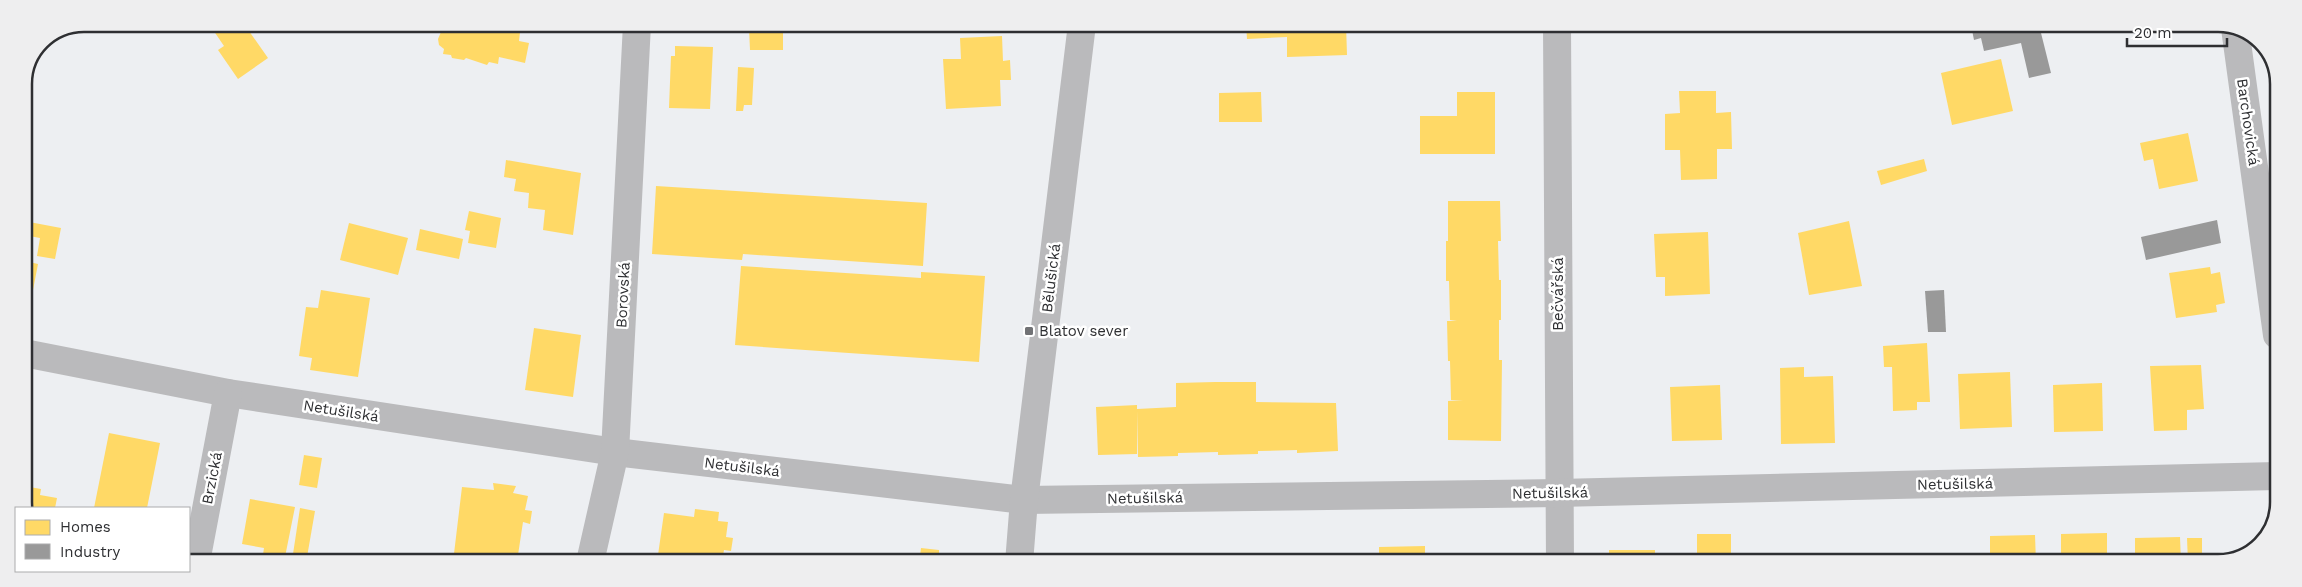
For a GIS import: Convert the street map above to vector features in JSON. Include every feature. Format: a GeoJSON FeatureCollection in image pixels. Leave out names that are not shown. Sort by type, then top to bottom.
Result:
{"type":"FeatureCollection","features":[{"type":"Feature","properties":{"kind":"street","name":"Borovská"},"geometry":{"type":"LineString","coordinates":[[592,554],[615,452],[636,32]]}},
{"type":"Feature","properties":{"kind":"street","name":"Bělušická"},"geometry":{"type":"LineString","coordinates":[[1020,554],[1024,500],[1081,32]]}},
{"type":"Feature","properties":{"kind":"street","name":"Bečvářská"},"geometry":{"type":"LineString","coordinates":[[1557,32],[1560,554]]}},
{"type":"Feature","properties":{"kind":"street","name":"Barchovická"},"geometry":{"type":"LineString","coordinates":[[2236,36],[2269,274]]}},
{"type":"Feature","properties":{"kind":"street","name":"Netušilská"},"geometry":{"type":"LineString","coordinates":[[33,355],[228,394],[615,452],[1024,500],[1558,493],[2270,476]]}},
{"type":"Feature","properties":{"kind":"street","name":"Brzická"},"geometry":{"type":"LineString","coordinates":[[198,554],[228,394]]}},
{"type":"Feature","properties":{"kind":"building: Homes"},"geometry":{"type":"Polygon","coordinates":[[[214,32],[250,32],[268,58],[238,79],[218,50],[224,46],[214,32]]]}},
{"type":"Feature","properties":{"kind":"building: Homes"},"geometry":{"type":"Polygon","coordinates":[[[441,32],[520,32],[519,41],[529,43],[525,63],[499,57],[498,64],[489,62],[487,65],[466,58],[464,60],[452,58],[451,55],[443,54],[444,49],[439,45],[438,39],[441,32]]]}},
{"type":"Feature","properties":{"kind":"building: Homes"},"geometry":{"type":"Polygon","coordinates":[[[749,32],[783,32],[783,50],[750,50],[749,32]]]}},
{"type":"Feature","properties":{"kind":"building: Homes"},"geometry":{"type":"Polygon","coordinates":[[[1247,32],[1346,32],[1347,55],[1287,57],[1287,37],[1247,39],[1247,32]]]}},
{"type":"Feature","properties":{"kind":"building: Homes"},"geometry":{"type":"Polygon","coordinates":[[[1002,36],[1003,61],[1010,60],[1011,80],[1000,80],[1001,106],[946,109],[943,59],[961,59],[960,38],[1002,36]]]}},
{"type":"Feature","properties":{"kind":"building: Homes"},"geometry":{"type":"Polygon","coordinates":[[[675,46],[713,47],[710,109],[669,108],[671,56],[675,56],[675,46]]]}},
{"type":"Feature","properties":{"kind":"building: Homes"},"geometry":{"type":"Polygon","coordinates":[[[2001,59],[2013,111],[1952,125],[1941,73],[2001,59]]]}},
{"type":"Feature","properties":{"kind":"building: Homes"},"geometry":{"type":"Polygon","coordinates":[[[738,67],[754,68],[752,105],[744,105],[743,111],[736,111],[738,67]]]}},
{"type":"Feature","properties":{"kind":"building: Homes"},"geometry":{"type":"Polygon","coordinates":[[[1679,91],[1716,91],[1716,113],[1731,112],[1732,149],[1717,149],[1717,179],[1681,180],[1680,150],[1665,150],[1665,114],[1680,113],[1679,91]]]}},
{"type":"Feature","properties":{"kind":"building: Homes"},"geometry":{"type":"Polygon","coordinates":[[[1261,92],[1262,122],[1219,122],[1219,93],[1261,92]]]}},
{"type":"Feature","properties":{"kind":"building: Homes"},"geometry":{"type":"Polygon","coordinates":[[[1457,92],[1495,92],[1495,154],[1420,154],[1420,116],[1457,116],[1457,92]]]}},
{"type":"Feature","properties":{"kind":"building: Homes"},"geometry":{"type":"Polygon","coordinates":[[[2188,133],[2198,181],[2159,189],[2153,159],[2144,161],[2140,143],[2188,133]]]}},
{"type":"Feature","properties":{"kind":"building: Homes"},"geometry":{"type":"Polygon","coordinates":[[[1924,159],[1927,171],[1881,185],[1877,171],[1924,159]]]}},
{"type":"Feature","properties":{"kind":"building: Homes"},"geometry":{"type":"Polygon","coordinates":[[[506,160],[581,173],[573,235],[543,230],[545,210],[528,208],[529,193],[514,191],[516,179],[504,177],[506,160]]]}},
{"type":"Feature","properties":{"kind":"building: Homes"},"geometry":{"type":"Polygon","coordinates":[[[656,186],[927,203],[923,266],[743,254],[742,260],[652,254],[656,186]]]}},
{"type":"Feature","properties":{"kind":"building: Homes"},"geometry":{"type":"Polygon","coordinates":[[[1448,201],[1500,201],[1501,241],[1498,241],[1499,280],[1501,280],[1499,360],[1502,360],[1501,441],[1448,440],[1448,401],[1463,400],[1451,400],[1450,361],[1448,361],[1447,321],[1457,321],[1450,320],[1449,281],[1446,281],[1448,201]]]}},
{"type":"Feature","properties":{"kind":"building: Homes"},"geometry":{"type":"Polygon","coordinates":[[[469,211],[501,218],[496,248],[468,243],[470,231],[465,230],[469,211]]]}},
{"type":"Feature","properties":{"kind":"building: Homes"},"geometry":{"type":"Polygon","coordinates":[[[1849,221],[1862,286],[1809,295],[1798,233],[1849,221]]]}},
{"type":"Feature","properties":{"kind":"building: Homes"},"geometry":{"type":"Polygon","coordinates":[[[32,223],[61,228],[55,259],[37,256],[40,238],[32,237],[32,223]]]}},
{"type":"Feature","properties":{"kind":"building: Homes"},"geometry":{"type":"Polygon","coordinates":[[[349,223],[408,238],[398,275],[340,260],[349,223]]]}},
{"type":"Feature","properties":{"kind":"building: Homes"},"geometry":{"type":"Polygon","coordinates":[[[420,229],[463,239],[459,259],[416,250],[420,229]]]}},
{"type":"Feature","properties":{"kind":"building: Homes"},"geometry":{"type":"Polygon","coordinates":[[[1708,232],[1710,294],[1665,296],[1665,277],[1656,277],[1654,234],[1708,232]]]}},
{"type":"Feature","properties":{"kind":"building: Homes"},"geometry":{"type":"Polygon","coordinates":[[[32,263],[38,264],[32,293],[32,263]]]}},
{"type":"Feature","properties":{"kind":"building: Homes"},"geometry":{"type":"Polygon","coordinates":[[[741,266],[921,278],[921,272],[985,276],[979,362],[735,345],[741,266]]]}},
{"type":"Feature","properties":{"kind":"building: Homes"},"geometry":{"type":"Polygon","coordinates":[[[2210,267],[2211,274],[2220,272],[2225,303],[2216,305],[2217,312],[2176,318],[2169,273],[2210,267]]]}},
{"type":"Feature","properties":{"kind":"building: Homes"},"geometry":{"type":"Polygon","coordinates":[[[321,290],[370,298],[358,377],[310,370],[312,358],[299,356],[306,307],[318,308],[321,290]]]}},
{"type":"Feature","properties":{"kind":"building: Homes"},"geometry":{"type":"Polygon","coordinates":[[[534,328],[581,335],[573,397],[525,390],[534,328]]]}},
{"type":"Feature","properties":{"kind":"building: Homes"},"geometry":{"type":"Polygon","coordinates":[[[1927,343],[1930,402],[1917,402],[1917,410],[1893,411],[1892,367],[1884,367],[1883,346],[1927,343]]]}},
{"type":"Feature","properties":{"kind":"building: Homes"},"geometry":{"type":"Polygon","coordinates":[[[2201,365],[2204,409],[2187,410],[2187,430],[2154,431],[2150,366],[2201,365]]]}},
{"type":"Feature","properties":{"kind":"building: Homes"},"geometry":{"type":"Polygon","coordinates":[[[1804,367],[1804,377],[1833,376],[1835,443],[1781,444],[1780,368],[1804,367]]]}},
{"type":"Feature","properties":{"kind":"building: Homes"},"geometry":{"type":"Polygon","coordinates":[[[2010,372],[2012,427],[1960,429],[1958,374],[2010,372]]]}},
{"type":"Feature","properties":{"kind":"building: Homes"},"geometry":{"type":"Polygon","coordinates":[[[1256,382],[1256,402],[1336,403],[1338,451],[1297,453],[1297,450],[1258,451],[1258,454],[1218,455],[1218,452],[1178,453],[1178,456],[1138,457],[1137,411],[1137,454],[1098,455],[1096,407],[1137,405],[1137,409],[1176,407],[1176,383],[1256,382]]]}},
{"type":"Feature","properties":{"kind":"building: Homes"},"geometry":{"type":"Polygon","coordinates":[[[2102,383],[2103,431],[2054,432],[2053,385],[2102,383]]]}},
{"type":"Feature","properties":{"kind":"building: Homes"},"geometry":{"type":"Polygon","coordinates":[[[1720,385],[1722,440],[1672,441],[1670,387],[1720,385]]]}},
{"type":"Feature","properties":{"kind":"building: Homes"},"geometry":{"type":"Polygon","coordinates":[[[109,433],[160,443],[147,507],[94,507],[109,433]]]}},
{"type":"Feature","properties":{"kind":"building: Homes"},"geometry":{"type":"Polygon","coordinates":[[[304,455],[322,458],[317,488],[299,485],[304,455]]]}},
{"type":"Feature","properties":{"kind":"building: Homes"},"geometry":{"type":"Polygon","coordinates":[[[493,483],[516,486],[513,493],[528,496],[525,510],[532,511],[530,524],[523,522],[518,554],[454,554],[462,487],[494,490],[493,483]]]}},
{"type":"Feature","properties":{"kind":"building: Homes"},"geometry":{"type":"Polygon","coordinates":[[[33,488],[41,489],[40,495],[57,498],[55,507],[33,507],[33,488]]]}},
{"type":"Feature","properties":{"kind":"building: Homes"},"geometry":{"type":"Polygon","coordinates":[[[250,499],[295,507],[286,554],[263,554],[264,548],[242,544],[250,499]]]}},
{"type":"Feature","properties":{"kind":"building: Homes"},"geometry":{"type":"Polygon","coordinates":[[[300,508],[315,511],[308,554],[293,554],[300,508]]]}},
{"type":"Feature","properties":{"kind":"building: Homes"},"geometry":{"type":"Polygon","coordinates":[[[695,509],[719,512],[718,521],[728,522],[726,537],[733,538],[731,551],[724,550],[723,554],[658,554],[664,513],[694,517],[695,509]]]}},
{"type":"Feature","properties":{"kind":"building: Homes"},"geometry":{"type":"Polygon","coordinates":[[[2107,533],[2107,554],[2061,554],[2061,534],[2107,533]]]}},
{"type":"Feature","properties":{"kind":"building: Homes"},"geometry":{"type":"Polygon","coordinates":[[[1697,534],[1731,534],[1731,554],[1697,554],[1697,534]]]}},
{"type":"Feature","properties":{"kind":"building: Homes"},"geometry":{"type":"Polygon","coordinates":[[[2035,535],[2036,554],[1990,554],[1990,536],[2035,535]]]}},
{"type":"Feature","properties":{"kind":"building: Homes"},"geometry":{"type":"Polygon","coordinates":[[[2180,537],[2181,554],[2135,554],[2135,538],[2180,537]]]}},
{"type":"Feature","properties":{"kind":"building: Homes"},"geometry":{"type":"Polygon","coordinates":[[[2187,538],[2202,538],[2202,554],[2188,554],[2187,538]]]}},
{"type":"Feature","properties":{"kind":"building: Homes"},"geometry":{"type":"Polygon","coordinates":[[[1425,546],[1425,554],[1379,554],[1379,547],[1425,546]]]}},
{"type":"Feature","properties":{"kind":"building: Homes"},"geometry":{"type":"Polygon","coordinates":[[[921,548],[939,550],[939,554],[920,554],[921,548]]]}},
{"type":"Feature","properties":{"kind":"building: Homes"},"geometry":{"type":"Polygon","coordinates":[[[1609,550],[1655,550],[1655,554],[1609,554],[1609,550]]]}},
{"type":"Feature","properties":{"kind":"building: Industry"},"geometry":{"type":"Polygon","coordinates":[[[1972,32],[2041,32],[2051,73],[2029,78],[2021,43],[1984,51],[1981,38],[1974,40],[1972,32]]]}},
{"type":"Feature","properties":{"kind":"building: Industry"},"geometry":{"type":"Polygon","coordinates":[[[2217,220],[2221,243],[2146,260],[2141,237],[2217,220]]]}},
{"type":"Feature","properties":{"kind":"building: Industry"},"geometry":{"type":"Polygon","coordinates":[[[1944,290],[1946,332],[1928,332],[1925,291],[1944,290]]]}},
{"type":"Feature","properties":{"kind":"place","name":"Blatov sever"},"geometry":{"type":"Point","coordinates":[1029,331]}}]}
